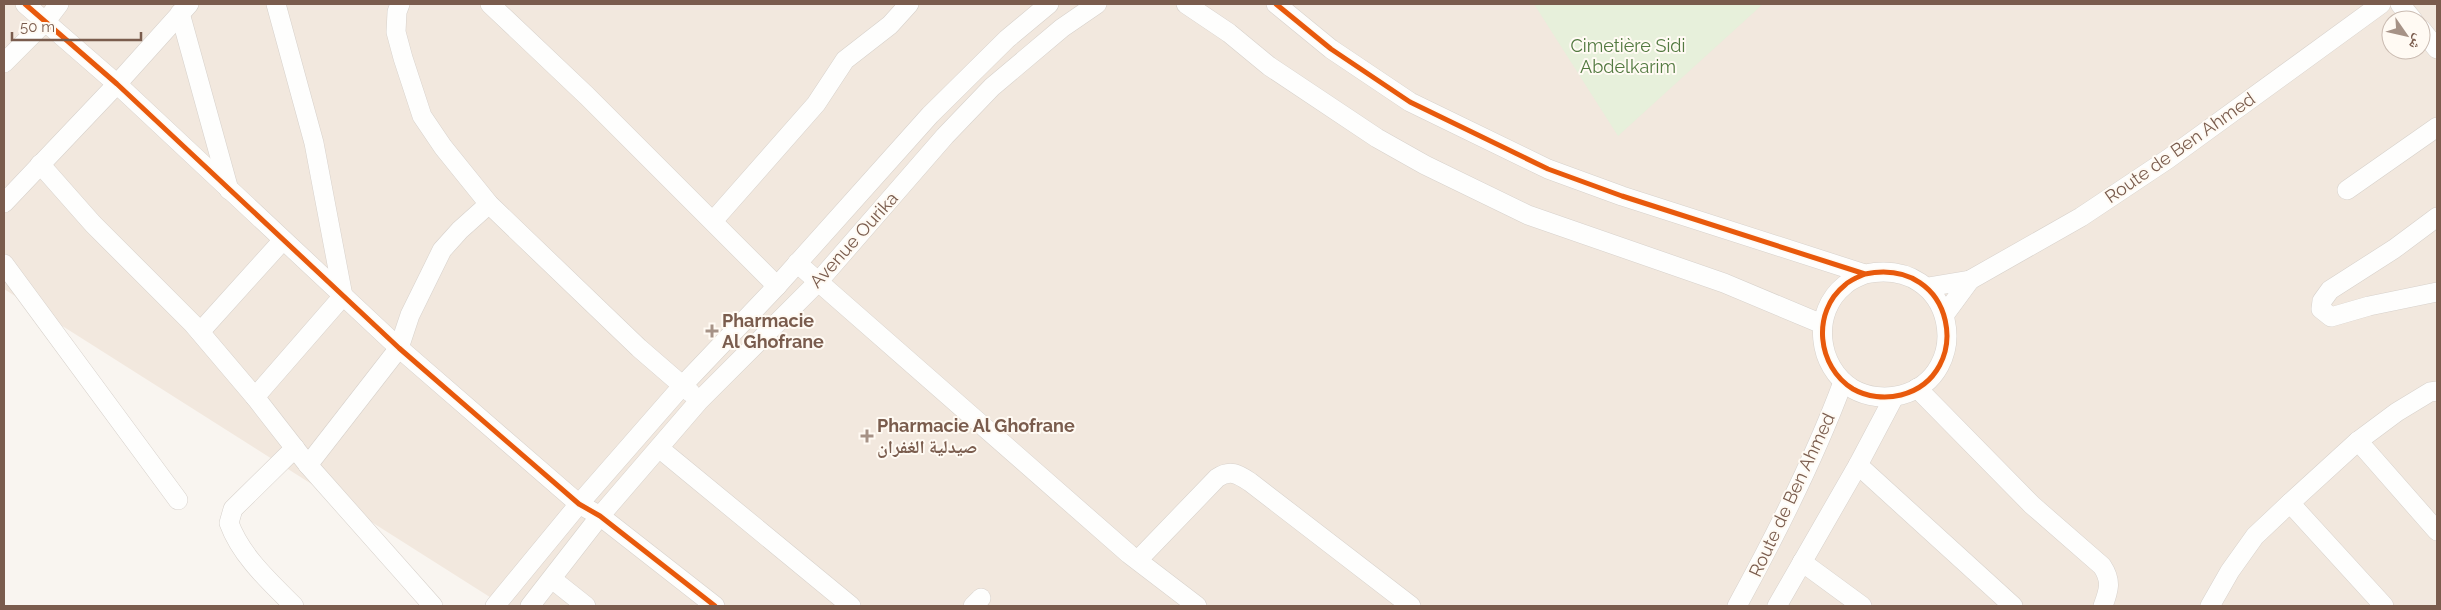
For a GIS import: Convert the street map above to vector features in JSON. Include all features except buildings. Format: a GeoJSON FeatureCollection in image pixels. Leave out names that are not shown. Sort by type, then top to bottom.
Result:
{"type":"FeatureCollection","features":[{"type":"Feature","properties":{"kind":"street"},"geometry":{"type":"LineString","coordinates":[[25,4],[117,84],[398,348],[579,504],[600,516],[715,606]]}},
{"type":"Feature","properties":{"kind":"street"},"geometry":{"type":"LineString","coordinates":[[4,63],[46,21],[60,4]]}},
{"type":"Feature","properties":{"kind":"street"},"geometry":{"type":"LineString","coordinates":[[276,4],[314,143],[343,296]]}},
{"type":"Feature","properties":{"kind":"street"},"geometry":{"type":"LineString","coordinates":[[400,4],[397,12],[396,32],[422,116],[443,147],[489,204],[639,348],[699,401]]}},
{"type":"Feature","properties":{"kind":"street"},"geometry":{"type":"LineString","coordinates":[[490,4],[713,221],[777,286]]}},
{"type":"Feature","properties":{"kind":"street"},"geometry":{"type":"LineString","coordinates":[[713,221],[816,104],[845,60],[890,25],[909,4]]}},
{"type":"Feature","properties":{"kind":"street","name":"Avenue Ourika"},"geometry":{"type":"LineString","coordinates":[[494,606],[579,504],[683,385],[777,286],[930,115],[1007,39],[1049,4]]}},
{"type":"Feature","properties":{"kind":"street","name":"Avenue Ourika"},"geometry":{"type":"LineString","coordinates":[[530,606],[600,516],[699,401],[818,282],[939,143],[992,87],[1062,28],[1097,4]]}},
{"type":"Feature","properties":{"kind":"street"},"geometry":{"type":"LineString","coordinates":[[1186,4],[1229,33],[1269,66],[1377,138],[1425,165],[1528,215],[1724,283],[1822,324]]}},
{"type":"Feature","properties":{"kind":"street"},"geometry":{"type":"LineString","coordinates":[[1276,4],[1331,48],[1410,102],[1548,169],[1622,196],[1865,274]]}},
{"type":"Feature","properties":{"kind":"street","name":"Route de Ben Ahmed"},"geometry":{"type":"LineString","coordinates":[[1928,287],[1970,280],[2081,216],[2168,159],[2381,4]]}},
{"type":"Feature","properties":{"kind":"street"},"geometry":{"type":"LineString","coordinates":[[4,203],[117,84],[184,9]]}},
{"type":"Feature","properties":{"kind":"street"},"geometry":{"type":"LineString","coordinates":[[184,9],[229,190]]}},
{"type":"Feature","properties":{"kind":"street"},"geometry":{"type":"LineString","coordinates":[[2347,190],[2437,127]]}},
{"type":"Feature","properties":{"kind":"street"},"geometry":{"type":"LineString","coordinates":[[40,164],[93,224],[200,332],[255,397],[308,465],[433,606]]}},
{"type":"Feature","properties":{"kind":"street"},"geometry":{"type":"LineString","coordinates":[[308,465],[398,348],[410,316],[442,250],[460,230],[489,204]]}},
{"type":"Feature","properties":{"kind":"street"},"geometry":{"type":"LineString","coordinates":[[2437,217],[2380,259],[2330,290],[2322,301],[2321,310],[2331,317],[2369,306],[2437,292]]}},
{"type":"Feature","properties":{"kind":"street"},"geometry":{"type":"LineString","coordinates":[[200,332],[283,240]]}},
{"type":"Feature","properties":{"kind":"street"},"geometry":{"type":"LineString","coordinates":[[797,263],[1138,560],[1197,606]]}},
{"type":"Feature","properties":{"kind":"street"},"geometry":{"type":"LineString","coordinates":[[4,264],[178,500]]}},
{"type":"Feature","properties":{"kind":"street"},"geometry":{"type":"LineString","coordinates":[[1881,270],[1898,272],[1914,278],[1928,287],[1945,314],[1948,335],[1944,356],[1933,374],[1918,388],[1894,397],[1867,395],[1843,382],[1832,370],[1825,356],[1822,324],[1830,302],[1844,285],[1865,274],[1881,270]]}},
{"type":"Feature","properties":{"kind":"street","name":"Route de Ben Ahmed"},"geometry":{"type":"LineString","coordinates":[[1945,314],[1970,280]]}},
{"type":"Feature","properties":{"kind":"street"},"geometry":{"type":"LineString","coordinates":[[255,397],[343,296]]}},
{"type":"Feature","properties":{"kind":"street","name":"Route de Ben Ahmed"},"geometry":{"type":"LineString","coordinates":[[1737,606],[1786,515],[1828,421],[1843,382]]}},
{"type":"Feature","properties":{"kind":"street"},"geometry":{"type":"LineString","coordinates":[[1918,388],[2032,505],[2102,566],[2109,579],[2110,587],[2103,606]]}},
{"type":"Feature","properties":{"kind":"street"},"geometry":{"type":"LineString","coordinates":[[2210,606],[2230,571],[2255,536],[2290,503],[2358,441],[2397,412],[2435,394]]}},
{"type":"Feature","properties":{"kind":"street","name":"Route de Ben Ahmed"},"geometry":{"type":"LineString","coordinates":[[1777,606],[1858,465],[1894,397]]}},
{"type":"Feature","properties":{"kind":"street"},"geometry":{"type":"LineString","coordinates":[[2358,441],[2437,531]]}},
{"type":"Feature","properties":{"kind":"street"},"geometry":{"type":"LineString","coordinates":[[294,606],[264,576],[238,540],[230,523],[233,509],[295,448]]}},
{"type":"Feature","properties":{"kind":"street"},"geometry":{"type":"LineString","coordinates":[[658,448],[851,606]]}},
{"type":"Feature","properties":{"kind":"street"},"geometry":{"type":"LineString","coordinates":[[1858,465],[2013,606]]}},
{"type":"Feature","properties":{"kind":"street"},"geometry":{"type":"LineString","coordinates":[[1138,560],[1217,478],[1231,472],[1250,482],[1411,606]]}},
{"type":"Feature","properties":{"kind":"street"},"geometry":{"type":"LineString","coordinates":[[2290,503],[2384,606]]}},
{"type":"Feature","properties":{"kind":"street"},"geometry":{"type":"LineString","coordinates":[[1802,562],[1862,606]]}},
{"type":"Feature","properties":{"kind":"street"},"geometry":{"type":"LineString","coordinates":[[552,579],[586,606]]}},
{"type":"Feature","properties":{"kind":"shaded area"},"geometry":{"type":"Polygon","coordinates":[[[4,4],[2437,4],[2437,606],[504,606],[4,289],[4,4]]]}},
{"type":"Feature","properties":{"kind":"green space","name":"Cimetière Sidi Abdelkarim"},"geometry":{"type":"Polygon","coordinates":[[[1534,4],[1763,4],[1618,136],[1534,4]]]}},
{"type":"Feature","properties":{"kind":"cycle path"},"geometry":{"type":"LineString","coordinates":[[25,4],[117,84],[399,348],[579,504],[600,516],[715,606]]}},
{"type":"Feature","properties":{"kind":"cycle path"},"geometry":{"type":"LineString","coordinates":[[1276,4],[1331,49],[1410,102],[1548,169],[1622,196],[1865,274],[1896,273],[1920,283],[1936,299],[1945,321],[1946,344],[1940,366],[1924,384],[1901,395],[1889,397],[1876,396],[1864,394],[1853,389],[1841,379],[1832,367],[1826,354],[1823,324],[1827,310],[1834,296],[1845,285],[1865,274]]}},
{"type":"Feature","properties":{"kind":"place","name":"Pharmacie Al Ghofrane"},"geometry":{"type":"Point","coordinates":[712,331]}},
{"type":"Feature","properties":{"kind":"place","name":"Pharmacie Al Ghofrane صيدلية الغفران"},"geometry":{"type":"Point","coordinates":[867,436]}}]}
